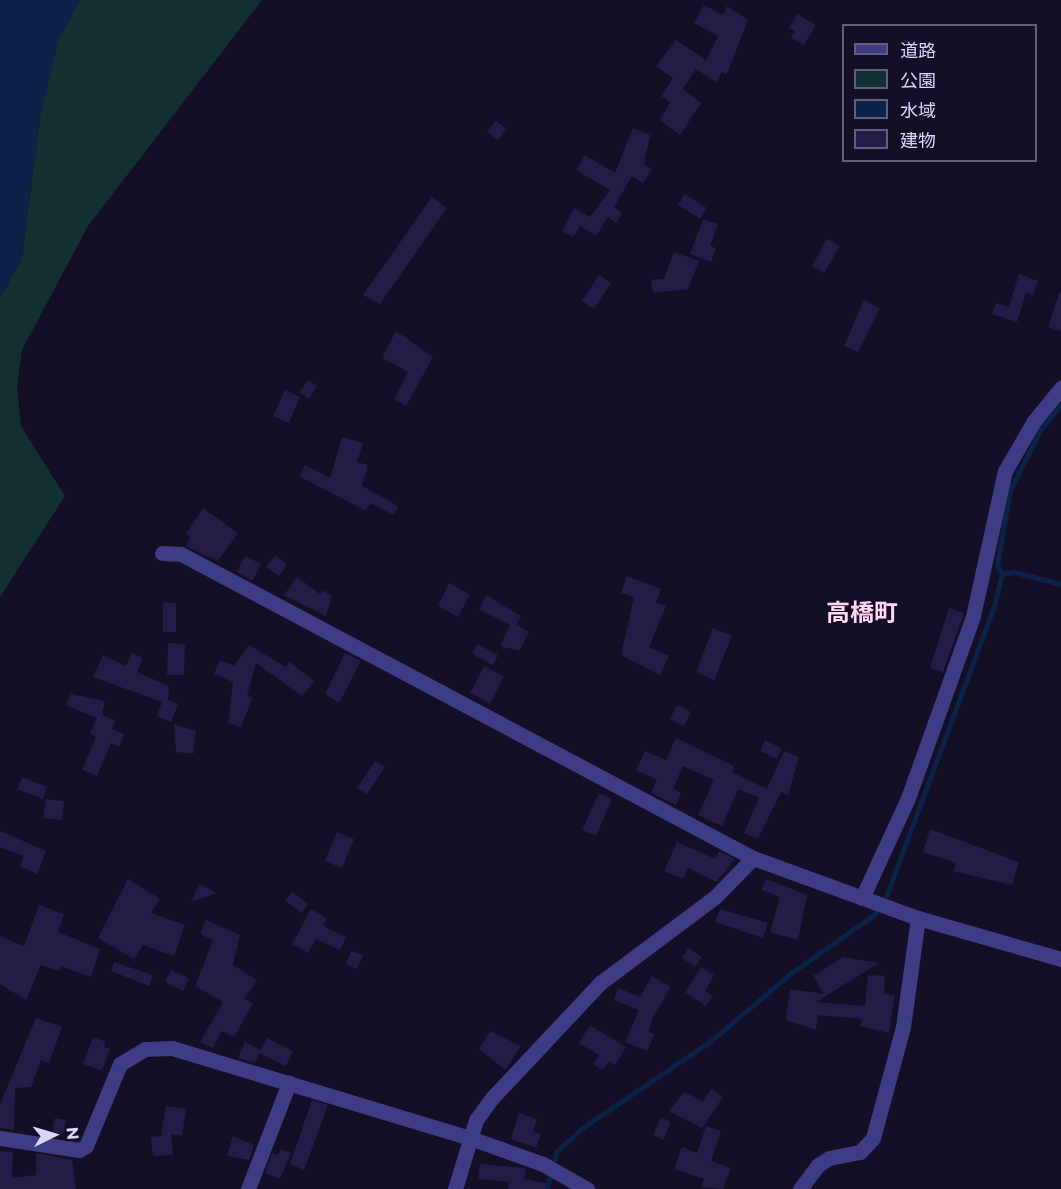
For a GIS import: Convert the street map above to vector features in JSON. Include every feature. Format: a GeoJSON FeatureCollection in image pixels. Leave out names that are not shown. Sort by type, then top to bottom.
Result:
{"type":"FeatureCollection","features":[{"type":"Feature","properties":{"kind":"street"},"geometry":{"type":"LineString","coordinates":[[867,899],[908,798],[973,616],[1005,471],[1061,388]]}},
{"type":"Feature","properties":{"kind":"street"},"geometry":{"type":"LineString","coordinates":[[162,553],[181,554],[753,858],[918,918],[1061,959]]}},
{"type":"Feature","properties":{"kind":"street"},"geometry":{"type":"LineString","coordinates":[[455,1189],[470,1138],[492,1098],[577,1005],[640,949],[734,881],[753,858]]}},
{"type":"Feature","properties":{"kind":"street"},"geometry":{"type":"LineString","coordinates":[[800,1189],[818,1165],[829,1158],[860,1152],[873,1138],[903,1027],[918,918]]}},
{"type":"Feature","properties":{"kind":"street"},"geometry":{"type":"LineString","coordinates":[[0,1138],[79,1150],[86,1146],[120,1064],[145,1049],[188,1051],[470,1138],[543,1164],[587,1189]]}},
{"type":"Feature","properties":{"kind":"street"},"geometry":{"type":"LineString","coordinates":[[248,1189],[289,1083]]}},
{"type":"Feature","properties":{"kind":"green space"},"geometry":{"type":"Polygon","coordinates":[[[80,0],[262,0],[88,226],[22,350],[17,387],[21,426],[65,496],[0,597],[0,298],[22,258],[40,116],[58,40],[80,0]]]}},
{"type":"Feature","properties":{"kind":"water"},"geometry":{"type":"Polygon","coordinates":[[[0,0],[80,0],[58,40],[40,116],[22,258],[0,298],[0,0]]]}},
{"type":"Feature","properties":{"kind":"building"},"geometry":{"type":"Polygon","coordinates":[[[704,5],[723,15],[727,6],[748,20],[727,74],[722,72],[716,82],[696,69],[683,89],[701,103],[680,135],[660,120],[670,102],[661,96],[673,78],[656,66],[676,40],[706,60],[718,36],[694,23],[704,5]]]}},
{"type":"Feature","properties":{"kind":"building"},"geometry":{"type":"Polygon","coordinates":[[[797,14],[816,25],[804,45],[791,38],[795,31],[789,28],[797,14]]]}},
{"type":"Feature","properties":{"kind":"building"},"geometry":{"type":"Polygon","coordinates":[[[496,121],[506,128],[498,140],[487,132],[496,121]]]}},
{"type":"Feature","properties":{"kind":"building"},"geometry":{"type":"Polygon","coordinates":[[[633,128],[650,135],[644,164],[652,169],[643,183],[632,176],[614,207],[622,213],[616,223],[608,217],[596,236],[580,226],[574,237],[562,231],[574,208],[590,217],[610,190],[576,170],[585,155],[615,173],[633,128]]]}},
{"type":"Feature","properties":{"kind":"building"},"geometry":{"type":"Polygon","coordinates":[[[684,194],[707,208],[700,219],[678,205],[684,194]]]}},
{"type":"Feature","properties":{"kind":"building"},"geometry":{"type":"Polygon","coordinates":[[[432,197],[447,208],[380,304],[363,295],[432,197]]]}},
{"type":"Feature","properties":{"kind":"building"},"geometry":{"type":"Polygon","coordinates":[[[703,219],[718,224],[710,246],[716,248],[711,262],[690,254],[703,219]]]}},
{"type":"Feature","properties":{"kind":"building"},"geometry":{"type":"Polygon","coordinates":[[[827,239],[840,246],[824,273],[812,266],[827,239]]]}},
{"type":"Feature","properties":{"kind":"building"},"geometry":{"type":"Polygon","coordinates":[[[674,252],[699,261],[688,289],[653,293],[651,280],[664,279],[674,252]]]}},
{"type":"Feature","properties":{"kind":"building"},"geometry":{"type":"Polygon","coordinates":[[[1019,274],[1038,281],[1033,295],[1026,293],[1017,322],[992,314],[996,303],[1009,307],[1019,274]]]}},
{"type":"Feature","properties":{"kind":"building"},"geometry":{"type":"Polygon","coordinates":[[[599,275],[611,283],[594,309],[582,301],[599,275]]]}},
{"type":"Feature","properties":{"kind":"building"},"geometry":{"type":"Polygon","coordinates":[[[1059,293],[1061,293],[1061,331],[1048,327],[1059,293]]]}},
{"type":"Feature","properties":{"kind":"building"},"geometry":{"type":"Polygon","coordinates":[[[864,300],[880,308],[858,352],[844,346],[864,300]]]}},
{"type":"Feature","properties":{"kind":"building"},"geometry":{"type":"Polygon","coordinates":[[[396,331],[433,357],[406,406],[394,399],[408,372],[382,358],[396,331]]]}},
{"type":"Feature","properties":{"kind":"building"},"geometry":{"type":"Polygon","coordinates":[[[308,380],[317,386],[309,399],[299,393],[308,380]]]}},
{"type":"Feature","properties":{"kind":"building"},"geometry":{"type":"Polygon","coordinates":[[[285,390],[300,397],[289,423],[273,416],[285,390]]]}},
{"type":"Feature","properties":{"kind":"building"},"geometry":{"type":"Polygon","coordinates":[[[342,437],[363,443],[357,462],[368,465],[362,486],[398,506],[394,515],[370,503],[366,511],[299,476],[305,465],[330,478],[342,437]]]}},
{"type":"Feature","properties":{"kind":"building"},"geometry":{"type":"Polygon","coordinates":[[[203,508],[238,533],[218,561],[186,546],[190,537],[186,534],[203,508]]]}},
{"type":"Feature","properties":{"kind":"building"},"geometry":{"type":"Polygon","coordinates":[[[275,555],[287,564],[279,576],[266,567],[275,555]]]}},
{"type":"Feature","properties":{"kind":"building"},"geometry":{"type":"Polygon","coordinates":[[[245,556],[261,564],[252,581],[237,572],[245,556]]]}},
{"type":"Feature","properties":{"kind":"building"},"geometry":{"type":"Polygon","coordinates":[[[627,576],[661,589],[656,603],[666,606],[649,647],[669,656],[660,675],[621,655],[634,597],[621,593],[627,576]]]}},
{"type":"Feature","properties":{"kind":"building"},"geometry":{"type":"Polygon","coordinates":[[[297,577],[320,594],[322,590],[332,596],[326,616],[284,595],[297,577]]]}},
{"type":"Feature","properties":{"kind":"building"},"geometry":{"type":"Polygon","coordinates":[[[449,583],[470,594],[458,617],[438,606],[449,583]]]}},
{"type":"Feature","properties":{"kind":"building"},"geometry":{"type":"Polygon","coordinates":[[[486,595],[521,616],[516,625],[529,632],[519,651],[500,646],[510,625],[479,609],[486,595]]]}},
{"type":"Feature","properties":{"kind":"building"},"geometry":{"type":"Polygon","coordinates":[[[163,602],[176,603],[176,632],[163,632],[163,602]]]}},
{"type":"Feature","properties":{"kind":"building"},"geometry":{"type":"Polygon","coordinates":[[[949,608],[964,613],[943,672],[930,668],[949,608]]]}},
{"type":"Feature","properties":{"kind":"building"},"geometry":{"type":"Polygon","coordinates":[[[713,628],[732,636],[714,680],[696,672],[713,628]]]}},
{"type":"Feature","properties":{"kind":"building"},"geometry":{"type":"Polygon","coordinates":[[[168,643],[185,644],[184,675],[167,675],[168,643]]]}},
{"type":"Feature","properties":{"kind":"building"},"geometry":{"type":"Polygon","coordinates":[[[477,644],[498,655],[493,665],[472,654],[477,644]]]}},
{"type":"Feature","properties":{"kind":"building"},"geometry":{"type":"Polygon","coordinates":[[[249,645],[286,667],[289,662],[314,681],[302,696],[256,663],[247,696],[253,697],[241,727],[228,723],[233,682],[214,674],[220,660],[234,666],[249,645]]]}},
{"type":"Feature","properties":{"kind":"building"},"geometry":{"type":"Polygon","coordinates":[[[132,653],[143,658],[137,672],[169,686],[168,700],[178,704],[171,722],[157,716],[162,702],[93,677],[103,655],[126,666],[132,653]]]}},
{"type":"Feature","properties":{"kind":"building"},"geometry":{"type":"Polygon","coordinates":[[[345,653],[361,661],[339,703],[325,694],[345,653]]]}},
{"type":"Feature","properties":{"kind":"building"},"geometry":{"type":"Polygon","coordinates":[[[484,666],[504,676],[490,704],[470,693],[484,666]]]}},
{"type":"Feature","properties":{"kind":"building"},"geometry":{"type":"Polygon","coordinates":[[[71,694],[105,701],[102,715],[116,721],[112,729],[124,734],[119,747],[111,743],[97,776],[82,770],[96,737],[90,734],[97,718],[66,705],[71,694]]]}},
{"type":"Feature","properties":{"kind":"building"},"geometry":{"type":"Polygon","coordinates":[[[677,705],[691,712],[684,726],[670,719],[677,705]]]}},
{"type":"Feature","properties":{"kind":"building"},"geometry":{"type":"Polygon","coordinates":[[[174,724],[196,731],[193,754],[176,752],[174,724]]]}},
{"type":"Feature","properties":{"kind":"building"},"geometry":{"type":"Polygon","coordinates":[[[676,738],[734,766],[732,772],[767,789],[784,751],[799,757],[788,795],[781,792],[758,839],[744,833],[759,798],[738,789],[722,826],[698,815],[714,780],[683,766],[673,789],[681,793],[676,805],[651,793],[657,780],[636,770],[645,751],[666,760],[676,738]]]}},
{"type":"Feature","properties":{"kind":"building"},"geometry":{"type":"Polygon","coordinates":[[[765,740],[782,749],[777,759],[760,751],[765,740]]]}},
{"type":"Feature","properties":{"kind":"building"},"geometry":{"type":"Polygon","coordinates":[[[375,761],[385,767],[367,794],[357,788],[375,761]]]}},
{"type":"Feature","properties":{"kind":"building"},"geometry":{"type":"Polygon","coordinates":[[[22,777],[47,787],[43,799],[17,789],[22,777]]]}},
{"type":"Feature","properties":{"kind":"building"},"geometry":{"type":"Polygon","coordinates":[[[599,793],[612,799],[596,836],[582,830],[599,793]]]}},
{"type":"Feature","properties":{"kind":"building"},"geometry":{"type":"Polygon","coordinates":[[[46,799],[64,801],[62,820],[43,818],[46,799]]]}},
{"type":"Feature","properties":{"kind":"building"},"geometry":{"type":"Polygon","coordinates":[[[930,829],[1019,862],[1012,885],[953,871],[956,863],[923,852],[930,829]]]}},
{"type":"Feature","properties":{"kind":"building"},"geometry":{"type":"Polygon","coordinates":[[[0,831],[46,851],[37,874],[20,866],[24,856],[0,847],[0,831]]]}},
{"type":"Feature","properties":{"kind":"building"},"geometry":{"type":"Polygon","coordinates":[[[337,832],[354,839],[342,868],[325,861],[337,832]]]}},
{"type":"Feature","properties":{"kind":"building"},"geometry":{"type":"Polygon","coordinates":[[[677,842],[715,859],[719,851],[735,859],[716,882],[688,868],[683,879],[664,871],[677,842]]]}},
{"type":"Feature","properties":{"kind":"building"},"geometry":{"type":"Polygon","coordinates":[[[128,879],[160,899],[151,913],[185,925],[174,956],[143,945],[134,959],[98,938],[128,879]]]}},
{"type":"Feature","properties":{"kind":"building"},"geometry":{"type":"Polygon","coordinates":[[[766,879],[807,895],[798,940],[770,932],[780,897],[761,890],[766,879]]]}},
{"type":"Feature","properties":{"kind":"building"},"geometry":{"type":"Polygon","coordinates":[[[199,884],[217,893],[191,902],[199,884]]]}},
{"type":"Feature","properties":{"kind":"building"},"geometry":{"type":"Polygon","coordinates":[[[292,892],[308,904],[302,913],[285,901],[292,892]]]}},
{"type":"Feature","properties":{"kind":"building"},"geometry":{"type":"Polygon","coordinates":[[[39,905],[64,914],[58,932],[100,949],[91,977],[61,966],[59,971],[41,965],[26,1000],[0,984],[0,936],[24,946],[39,905]]]}},
{"type":"Feature","properties":{"kind":"building"},"geometry":{"type":"Polygon","coordinates":[[[311,909],[327,918],[323,926],[346,937],[340,950],[316,939],[308,953],[292,944],[311,909]]]}},
{"type":"Feature","properties":{"kind":"building"},"geometry":{"type":"Polygon","coordinates":[[[720,909],[768,923],[763,938],[715,922],[720,909]]]}},
{"type":"Feature","properties":{"kind":"building"},"geometry":{"type":"Polygon","coordinates":[[[206,920],[240,935],[233,965],[257,980],[244,999],[253,1003],[234,1037],[222,1031],[213,1048],[200,1042],[223,1002],[195,986],[213,940],[200,934],[206,920]]]}},
{"type":"Feature","properties":{"kind":"building"},"geometry":{"type":"Polygon","coordinates":[[[688,948],[702,957],[695,967],[682,958],[688,948]]]}},
{"type":"Feature","properties":{"kind":"building"},"geometry":{"type":"Polygon","coordinates":[[[351,951],[363,955],[357,969],[346,964],[351,951]]]}},
{"type":"Feature","properties":{"kind":"building"},"geometry":{"type":"Polygon","coordinates":[[[843,957],[879,963],[816,1002],[865,1006],[868,975],[885,976],[884,994],[895,995],[889,1033],[860,1026],[862,1019],[818,1015],[816,1030],[786,1020],[790,989],[824,994],[813,976],[843,957]]]}},
{"type":"Feature","properties":{"kind":"building"},"geometry":{"type":"Polygon","coordinates":[[[114,962],[153,975],[149,986],[111,971],[114,962]]]}},
{"type":"Feature","properties":{"kind":"building"},"geometry":{"type":"Polygon","coordinates":[[[701,967],[714,975],[705,991],[713,996],[706,1006],[685,992],[701,967]]]}},
{"type":"Feature","properties":{"kind":"building"},"geometry":{"type":"Polygon","coordinates":[[[171,970],[189,978],[183,991],[165,982],[171,970]]]}},
{"type":"Feature","properties":{"kind":"building"},"geometry":{"type":"Polygon","coordinates":[[[652,976],[671,987],[653,1017],[649,1032],[655,1034],[647,1051],[625,1042],[639,1010],[614,1000],[618,988],[640,997],[652,976]]]}},
{"type":"Feature","properties":{"kind":"building"},"geometry":{"type":"Polygon","coordinates":[[[36,1018],[62,1027],[49,1063],[41,1060],[31,1087],[15,1088],[14,1130],[0,1128],[0,1104],[36,1018]]]}},
{"type":"Feature","properties":{"kind":"building"},"geometry":{"type":"Polygon","coordinates":[[[590,1025],[626,1047],[615,1065],[609,1061],[603,1070],[593,1064],[599,1055],[579,1043],[590,1025]]]}},
{"type":"Feature","properties":{"kind":"building"},"geometry":{"type":"Polygon","coordinates":[[[490,1031],[521,1046],[505,1070],[479,1049],[490,1031]]]}},
{"type":"Feature","properties":{"kind":"building"},"geometry":{"type":"Polygon","coordinates":[[[93,1037],[106,1042],[104,1047],[110,1049],[102,1071],[83,1064],[93,1037]]]}},
{"type":"Feature","properties":{"kind":"building"},"geometry":{"type":"Polygon","coordinates":[[[267,1038],[293,1051],[286,1066],[259,1053],[255,1063],[238,1058],[245,1042],[261,1050],[267,1038]]]}},
{"type":"Feature","properties":{"kind":"building"},"geometry":{"type":"Polygon","coordinates":[[[711,1089],[723,1097],[702,1128],[669,1111],[684,1092],[703,1101],[711,1089]]]}},
{"type":"Feature","properties":{"kind":"building"},"geometry":{"type":"Polygon","coordinates":[[[312,1100],[328,1105],[304,1170],[290,1164],[312,1100]]]}},
{"type":"Feature","properties":{"kind":"building"},"geometry":{"type":"Polygon","coordinates":[[[166,1106],[186,1109],[182,1136],[171,1134],[173,1155],[153,1156],[151,1137],[161,1136],[166,1106]]]}},
{"type":"Feature","properties":{"kind":"building"},"geometry":{"type":"Polygon","coordinates":[[[519,1113],[537,1119],[533,1132],[541,1134],[536,1148],[511,1139],[519,1113]]]}},
{"type":"Feature","properties":{"kind":"building"},"geometry":{"type":"Polygon","coordinates":[[[661,1117],[671,1122],[663,1140],[653,1135],[661,1117]]]}},
{"type":"Feature","properties":{"kind":"building"},"geometry":{"type":"Polygon","coordinates":[[[55,1118],[66,1120],[63,1134],[52,1132],[55,1118]]]}},
{"type":"Feature","properties":{"kind":"building"},"geometry":{"type":"Polygon","coordinates":[[[706,1126],[721,1131],[711,1161],[731,1168],[723,1189],[701,1187],[704,1179],[674,1169],[682,1147],[697,1153],[706,1126]]]}},
{"type":"Feature","properties":{"kind":"building"},"geometry":{"type":"Polygon","coordinates":[[[233,1136],[254,1145],[249,1160],[227,1156],[233,1136]]]}},
{"type":"Feature","properties":{"kind":"building"},"geometry":{"type":"Polygon","coordinates":[[[281,1149],[291,1153],[280,1179],[265,1173],[272,1153],[278,1155],[281,1149]]]}},
{"type":"Feature","properties":{"kind":"building"},"geometry":{"type":"Polygon","coordinates":[[[0,1151],[13,1152],[12,1178],[36,1175],[36,1153],[72,1160],[76,1189],[0,1189],[0,1151]]]}},
{"type":"Feature","properties":{"kind":"building"},"geometry":{"type":"Polygon","coordinates":[[[480,1164],[526,1168],[524,1179],[546,1183],[546,1189],[508,1189],[509,1182],[478,1179],[480,1164]]]}},
{"type":"Feature","properties":{"kind":"waterway"},"geometry":{"type":"LineString","coordinates":[[547,1189],[556,1152],[585,1126],[711,1041],[791,973],[874,915],[887,894],[994,606],[1002,574],[997,565],[1010,490],[1041,429],[1061,405]]}},
{"type":"Feature","properties":{"kind":"waterway"},"geometry":{"type":"LineString","coordinates":[[1002,574],[1014,572],[1061,584]]}},
{"type":"Feature","properties":{"kind":"district","name":"高橋町"},"geometry":{"type":"Point","coordinates":[862,613]}}]}
